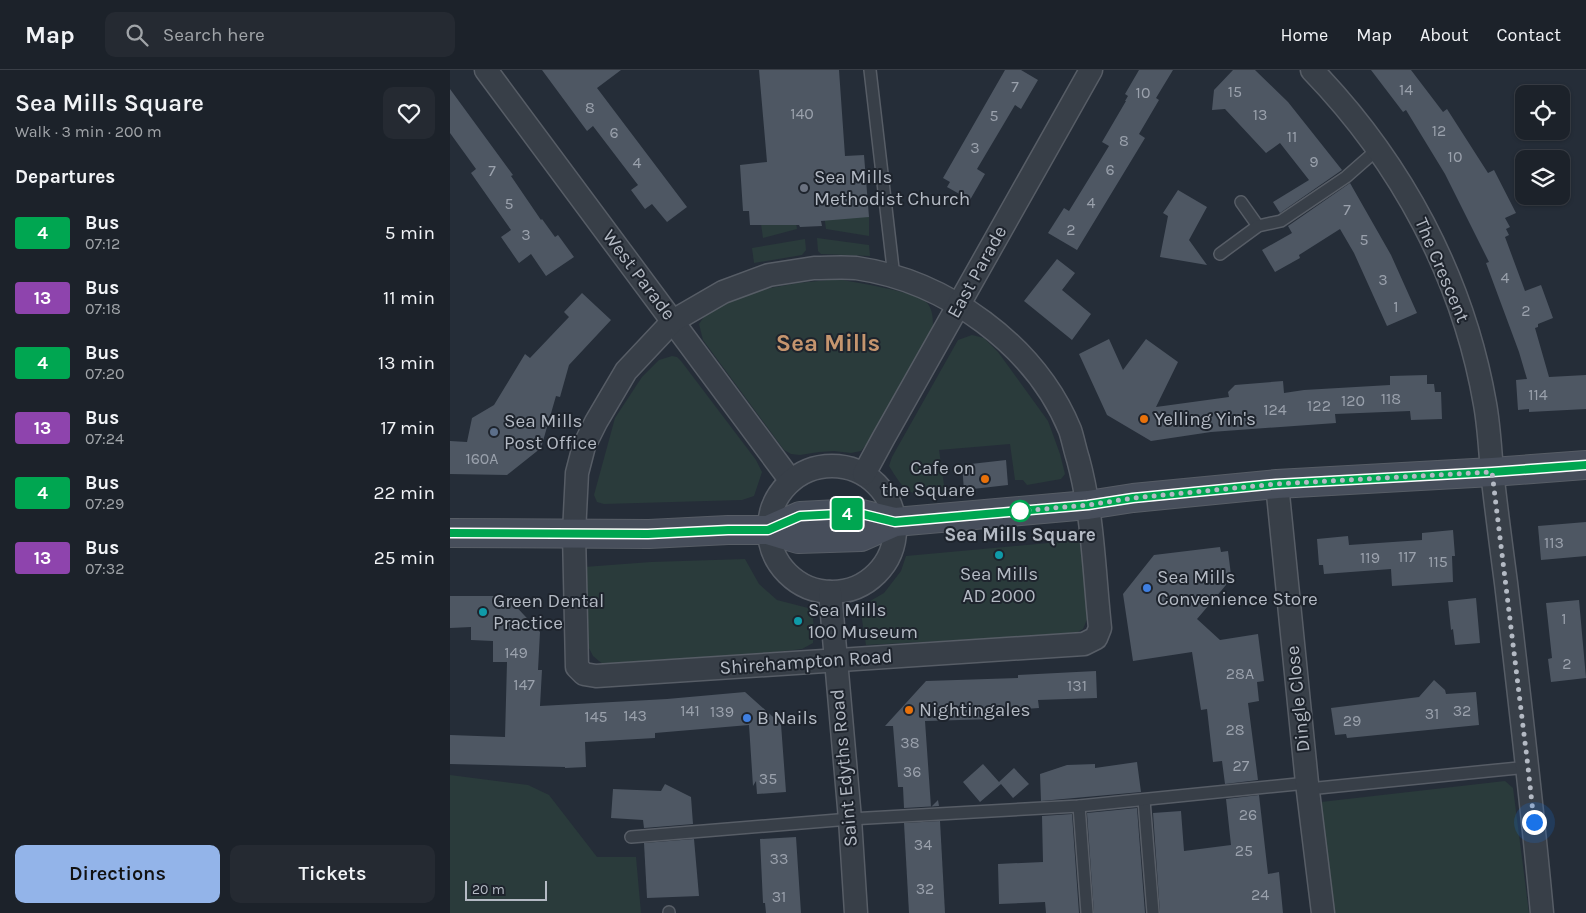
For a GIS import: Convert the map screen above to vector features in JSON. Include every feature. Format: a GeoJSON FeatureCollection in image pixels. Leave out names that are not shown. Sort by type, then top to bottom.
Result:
{"type":"FeatureCollection","features":[{"type":"Feature","properties":{"kind":"main road"},"geometry":{"type":"LineString","coordinates":[[450,533],[648,534],[768,530],[800,516],[858,513],[895,522],[1088,505],[1133,498],[1276,484],[1586,465]]}},
{"type":"Feature","properties":{"kind":"street","name":"West Parade"},"geometry":{"type":"LineString","coordinates":[[486,70],[791,481]]}},
{"type":"Feature","properties":{"kind":"street","name":"East Parade"},"geometry":{"type":"LineString","coordinates":[[864,474],[1091,70]]}},
{"type":"Feature","properties":{"kind":"street","name":"The Crescent"},"geometry":{"type":"LineString","coordinates":[[1312,70],[1334,92],[1378,148],[1405,189],[1436,246],[1466,328],[1485,404],[1492,472]]}},
{"type":"Feature","properties":{"kind":"street","name":"Shirehampton Road"},"geometry":{"type":"LineString","coordinates":[[814,268],[855,268],[894,277],[917,284],[958,304],[1008,342],[1029,363],[1047,386],[1070,430],[1088,505],[1100,628],[1096,638],[1084,644],[596,676],[584,674],[577,667],[574,533],[577,473],[584,446],[626,371],[673,321],[724,292],[769,275],[814,268]]}},
{"type":"Feature","properties":{"kind":"street"},"geometry":{"type":"LineString","coordinates":[[827,466],[846,467],[864,474],[880,486],[890,503],[895,522],[894,544],[885,564],[870,579],[851,589],[830,592],[811,589],[794,580],[780,566],[772,549],[768,530],[771,511],[778,494],[791,481],[807,470],[827,466]]}},
{"type":"Feature","properties":{"kind":"street"},"geometry":{"type":"LineString","coordinates":[[1492,472],[1528,767],[1542,913]]}},
{"type":"Feature","properties":{"kind":"street","name":"Dingle Close"},"geometry":{"type":"LineString","coordinates":[[1276,484],[1307,786],[1323,913]]}},
{"type":"Feature","properties":{"kind":"street","name":"Saint Edyths Road"},"geometry":{"type":"LineString","coordinates":[[830,592],[850,819],[856,913]]}},
{"type":"Feature","properties":{"kind":"lane"},"geometry":{"type":"LineString","coordinates":[[870,70],[894,277]]}},
{"type":"Feature","properties":{"kind":"lane"},"geometry":{"type":"LineString","coordinates":[[1220,254],[1258,226],[1282,221],[1346,177],[1378,148]]}},
{"type":"Feature","properties":{"kind":"lane"},"geometry":{"type":"LineString","coordinates":[[1241,202],[1258,226]]}},
{"type":"Feature","properties":{"kind":"lane"},"geometry":{"type":"LineString","coordinates":[[631,837],[850,819],[1079,806],[1528,767]]}},
{"type":"Feature","properties":{"kind":"lane"},"geometry":{"type":"LineString","coordinates":[[1144,800],[1154,913]]}},
{"type":"Feature","properties":{"kind":"lane"},"geometry":{"type":"LineString","coordinates":[[1079,806],[1087,913]]}},
{"type":"Feature","properties":{"kind":"shaded area"},"geometry":{"type":"Polygon","coordinates":[[[824,215],[869,217],[869,236],[826,229],[824,215]]]}},
{"type":"Feature","properties":{"kind":"shaded area"},"geometry":{"type":"Polygon","coordinates":[[[795,216],[797,229],[763,238],[761,224],[795,216]]]}},
{"type":"Feature","properties":{"kind":"shaded area"},"geometry":{"type":"Polygon","coordinates":[[[817,238],[869,245],[870,256],[821,254],[818,251],[817,238]]]}},
{"type":"Feature","properties":{"kind":"shaded area"},"geometry":{"type":"Polygon","coordinates":[[[805,239],[806,250],[802,255],[754,263],[752,248],[805,239]]]}},
{"type":"Feature","properties":{"kind":"shaded area"},"geometry":{"type":"Polygon","coordinates":[[[838,279],[900,291],[922,299],[931,310],[933,327],[875,434],[861,451],[851,453],[834,451],[800,455],[791,454],[784,450],[703,340],[699,324],[708,311],[759,290],[798,283],[838,279]]]}},
{"type":"Feature","properties":{"kind":"shaded area"},"geometry":{"type":"Polygon","coordinates":[[[972,335],[984,338],[998,352],[1048,421],[1065,474],[1061,479],[1027,485],[1023,480],[1015,480],[1010,444],[939,450],[945,492],[917,494],[911,492],[901,484],[889,466],[892,457],[958,340],[972,335]]]}},
{"type":"Feature","properties":{"kind":"shaded area"},"geometry":{"type":"Polygon","coordinates":[[[672,356],[677,357],[681,361],[756,460],[762,472],[754,496],[742,500],[604,504],[597,502],[594,495],[615,418],[642,377],[659,360],[672,356]]]}},
{"type":"Feature","properties":{"kind":"shaded area"},"geometry":{"type":"Polygon","coordinates":[[[1080,540],[1088,617],[1083,629],[1074,634],[866,645],[860,607],[884,593],[901,571],[906,556],[1080,540]]]}},
{"type":"Feature","properties":{"kind":"shaded area"},"geometry":{"type":"Polygon","coordinates":[[[745,559],[759,584],[777,600],[812,609],[813,643],[802,649],[605,666],[593,656],[585,640],[584,567],[651,562],[745,559]]]}},
{"type":"Feature","properties":{"kind":"shaded area"},"geometry":{"type":"Polygon","coordinates":[[[450,775],[528,785],[549,795],[597,857],[636,857],[641,913],[450,913],[450,775]]]}},
{"type":"Feature","properties":{"kind":"shaded area"},"geometry":{"type":"Polygon","coordinates":[[[1505,781],[1513,788],[1529,913],[1334,913],[1321,802],[1505,781]]]}},
{"type":"Feature","properties":{"kind":"building"},"geometry":{"type":"Polygon","coordinates":[[[542,70],[621,70],[597,88],[687,207],[667,222],[652,204],[645,209],[631,190],[638,185],[593,126],[587,131],[542,70]]]}},
{"type":"Feature","properties":{"kind":"building"},"geometry":{"type":"Polygon","coordinates":[[[759,70],[839,70],[845,156],[864,155],[869,217],[821,221],[822,226],[750,225],[749,211],[743,211],[740,165],[767,162],[759,70]]]}},
{"type":"Feature","properties":{"kind":"building"},"geometry":{"type":"Polygon","coordinates":[[[1005,70],[1021,70],[1038,80],[1021,109],[1015,105],[977,169],[985,174],[970,200],[947,187],[950,182],[943,178],[1005,70]]]}},
{"type":"Feature","properties":{"kind":"building"},"geometry":{"type":"Polygon","coordinates":[[[1139,70],[1173,70],[1156,98],[1159,100],[1139,134],[1145,138],[1077,250],[1048,233],[1064,208],[1069,211],[1109,146],[1102,142],[1126,101],[1128,96],[1125,94],[1139,70]]]}},
{"type":"Feature","properties":{"kind":"building"},"geometry":{"type":"Polygon","coordinates":[[[1233,70],[1255,70],[1288,102],[1342,170],[1280,213],[1273,202],[1309,180],[1280,143],[1266,153],[1225,109],[1212,110],[1214,90],[1233,70]]]}},
{"type":"Feature","properties":{"kind":"building"},"geometry":{"type":"Polygon","coordinates":[[[1371,70],[1411,70],[1443,112],[1447,109],[1488,173],[1494,170],[1516,213],[1505,218],[1510,227],[1506,229],[1509,235],[1505,237],[1525,291],[1541,285],[1553,318],[1538,324],[1538,327],[1535,328],[1549,377],[1586,375],[1586,409],[1529,412],[1529,409],[1518,410],[1516,380],[1527,379],[1486,263],[1489,262],[1445,174],[1406,110],[1403,112],[1371,70]]]}},
{"type":"Feature","properties":{"kind":"building"},"geometry":{"type":"Polygon","coordinates":[[[450,89],[513,175],[511,176],[541,220],[555,237],[558,235],[574,257],[546,276],[531,254],[519,263],[501,237],[511,230],[471,173],[476,169],[450,133],[450,89]]]}},
{"type":"Feature","properties":{"kind":"building"},"geometry":{"type":"Polygon","coordinates":[[[1350,183],[1391,255],[1417,313],[1387,326],[1354,253],[1340,229],[1299,255],[1300,258],[1275,272],[1262,250],[1292,233],[1288,226],[1350,183]]]}},
{"type":"Feature","properties":{"kind":"building"},"geometry":{"type":"Polygon","coordinates":[[[1178,190],[1207,207],[1189,240],[1207,265],[1160,257],[1168,216],[1163,213],[1178,190]]]}},
{"type":"Feature","properties":{"kind":"building"},"geometry":{"type":"Polygon","coordinates":[[[1057,259],[1075,273],[1062,290],[1091,314],[1072,340],[1024,301],[1057,259]]]}},
{"type":"Feature","properties":{"kind":"building"},"geometry":{"type":"Polygon","coordinates":[[[582,293],[611,320],[569,365],[560,397],[556,396],[541,448],[507,475],[450,474],[450,441],[467,442],[472,418],[494,405],[525,354],[530,358],[569,317],[564,312],[582,293]]]}},
{"type":"Feature","properties":{"kind":"building"},"geometry":{"type":"Polygon","coordinates":[[[1109,339],[1123,370],[1146,339],[1178,362],[1156,407],[1229,397],[1228,392],[1235,385],[1283,381],[1284,393],[1390,385],[1390,376],[1427,375],[1427,384],[1434,384],[1435,392],[1441,392],[1442,419],[1411,420],[1410,411],[1335,414],[1336,423],[1211,432],[1151,441],[1107,415],[1079,354],[1109,339]]]}},
{"type":"Feature","properties":{"kind":"building","name":"Cafe on the Square"},"geometry":{"type":"Polygon","coordinates":[[[1006,460],[1008,485],[964,490],[962,465],[1006,460]]]}},
{"type":"Feature","properties":{"kind":"building"},"geometry":{"type":"Polygon","coordinates":[[[1586,522],[1586,556],[1541,560],[1538,526],[1586,522]]]}},
{"type":"Feature","properties":{"kind":"building"},"geometry":{"type":"Polygon","coordinates":[[[1453,530],[1455,556],[1452,556],[1453,582],[1392,586],[1391,569],[1324,574],[1323,565],[1319,565],[1317,539],[1348,536],[1349,545],[1422,540],[1422,533],[1453,530]]]}},
{"type":"Feature","properties":{"kind":"building"},"geometry":{"type":"Polygon","coordinates":[[[1220,547],[1221,552],[1228,551],[1231,575],[1224,576],[1226,585],[1197,619],[1220,640],[1258,634],[1264,681],[1257,682],[1259,701],[1248,703],[1258,780],[1225,784],[1222,761],[1213,762],[1207,709],[1201,710],[1192,652],[1133,661],[1123,594],[1154,555],[1220,547]]]}},
{"type":"Feature","properties":{"kind":"building"},"geometry":{"type":"Polygon","coordinates":[[[450,596],[506,596],[540,632],[538,670],[542,670],[540,706],[667,699],[745,692],[781,724],[786,792],[757,794],[756,781],[753,786],[749,725],[655,733],[655,738],[585,742],[586,767],[450,764],[450,735],[505,737],[507,662],[493,662],[493,641],[471,640],[471,627],[450,628],[450,596]]]}},
{"type":"Feature","properties":{"kind":"building"},"geometry":{"type":"Polygon","coordinates":[[[1476,598],[1480,643],[1455,645],[1453,629],[1451,630],[1448,601],[1476,598]]]}},
{"type":"Feature","properties":{"kind":"building"},"geometry":{"type":"Polygon","coordinates":[[[1579,600],[1586,678],[1551,682],[1548,659],[1552,658],[1546,603],[1579,600]]]}},
{"type":"Feature","properties":{"kind":"building"},"geometry":{"type":"Polygon","coordinates":[[[1096,671],[1097,698],[1038,700],[1039,708],[995,711],[995,719],[925,721],[931,806],[904,808],[903,787],[898,787],[893,726],[885,726],[926,681],[1018,678],[1018,675],[1096,671]]]}},
{"type":"Feature","properties":{"kind":"building"},"geometry":{"type":"Polygon","coordinates":[[[1434,680],[1445,690],[1446,694],[1476,692],[1479,725],[1347,738],[1346,734],[1335,735],[1331,708],[1419,697],[1434,680]]]}},
{"type":"Feature","properties":{"kind":"building"},"geometry":{"type":"Polygon","coordinates":[[[1137,762],[1141,792],[1041,801],[1040,774],[1067,765],[1095,764],[1095,768],[1137,762]]]}},
{"type":"Feature","properties":{"kind":"building"},"geometry":{"type":"Polygon","coordinates":[[[983,764],[999,782],[1014,768],[1029,784],[1013,798],[1001,784],[980,802],[963,782],[983,764]]]}},
{"type":"Feature","properties":{"kind":"building"},"geometry":{"type":"Polygon","coordinates":[[[665,784],[691,797],[693,824],[644,828],[643,820],[611,818],[613,789],[661,791],[665,784]]]}},
{"type":"Feature","properties":{"kind":"building"},"geometry":{"type":"Polygon","coordinates":[[[1259,795],[1268,874],[1279,872],[1283,913],[1160,913],[1153,813],[1181,811],[1184,851],[1231,845],[1226,799],[1259,795]]]}},
{"type":"Feature","properties":{"kind":"building"},"geometry":{"type":"Polygon","coordinates":[[[938,800],[939,806],[932,806],[938,800]]]}},
{"type":"Feature","properties":{"kind":"building"},"geometry":{"type":"Polygon","coordinates":[[[1137,808],[1145,913],[1094,913],[1087,813],[1137,808]]]}},
{"type":"Feature","properties":{"kind":"building"},"geometry":{"type":"Polygon","coordinates":[[[1072,814],[1079,913],[1046,913],[1045,902],[999,904],[998,864],[1043,862],[1042,816],[1072,814]]]}},
{"type":"Feature","properties":{"kind":"building"},"geometry":{"type":"Polygon","coordinates":[[[940,821],[945,913],[909,913],[904,823],[940,821]]]}},
{"type":"Feature","properties":{"kind":"building"},"geometry":{"type":"Polygon","coordinates":[[[796,837],[801,913],[766,913],[765,903],[763,903],[760,839],[796,837]]]}},
{"type":"Feature","properties":{"kind":"building"},"geometry":{"type":"Polygon","coordinates":[[[694,839],[699,896],[647,898],[644,843],[694,839]]]}},
{"type":"Feature","properties":{"kind":"bus line","name":"4"},"geometry":{"type":"LineString","coordinates":[[450,533],[648,534],[768,530],[800,516],[858,513],[895,522],[1088,505],[1133,498],[1276,484],[1586,465]]}},
{"type":"Feature","properties":{"kind":"place","name":"Sea Mills Methodist Church"},"geometry":{"type":"Point","coordinates":[804,188]}},
{"type":"Feature","properties":{"kind":"place","name":"Yelling Yin's"},"geometry":{"type":"Point","coordinates":[1144,419]}},
{"type":"Feature","properties":{"kind":"place","name":"Sea Mills Post Office"},"geometry":{"type":"Point","coordinates":[494,432]}},
{"type":"Feature","properties":{"kind":"place","name":"Cafe on the Square"},"geometry":{"type":"Point","coordinates":[985,479]}},
{"type":"Feature","properties":{"kind":"place","name":"Sea Mills Square"},"geometry":{"type":"Point","coordinates":[1020,511]}},
{"type":"Feature","properties":{"kind":"place","name":"Sea Mills AD 2000"},"geometry":{"type":"Point","coordinates":[999,555]}},
{"type":"Feature","properties":{"kind":"place","name":"Sea Mills Convenience Store"},"geometry":{"type":"Point","coordinates":[1147,588]}},
{"type":"Feature","properties":{"kind":"place","name":"Green Dental Practice"},"geometry":{"type":"Point","coordinates":[483,612]}},
{"type":"Feature","properties":{"kind":"place","name":"Sea Mills 100 Museum"},"geometry":{"type":"Point","coordinates":[798,621]}},
{"type":"Feature","properties":{"kind":"place","name":"Nightingales"},"geometry":{"type":"Point","coordinates":[909,710]}},
{"type":"Feature","properties":{"kind":"place","name":"B Nails"},"geometry":{"type":"Point","coordinates":[747,718]}},
{"type":"Feature","properties":{"kind":"district","name":"Sea Mills"},"geometry":{"type":"Point","coordinates":[828,343]}},
{"type":"Feature","properties":{"kind":"route"},"geometry":{"type":"LineString","coordinates":[[1020,511],[1276,484],[1492,472],[1534,822]]}}]}
